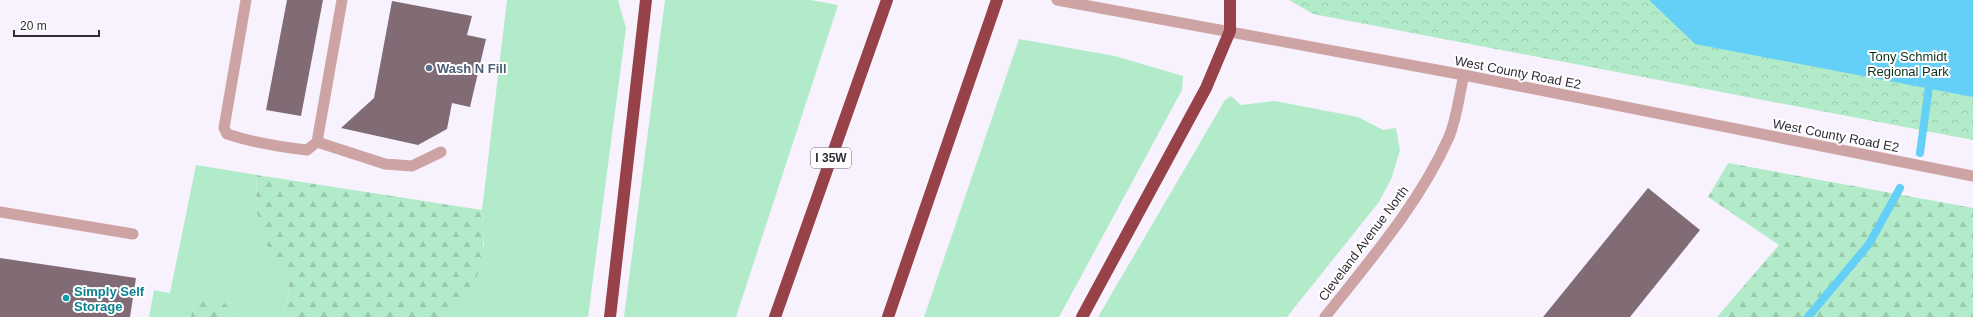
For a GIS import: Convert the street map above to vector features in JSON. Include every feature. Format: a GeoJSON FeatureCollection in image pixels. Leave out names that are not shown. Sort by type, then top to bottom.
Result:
{"type":"FeatureCollection","features":[{"type":"Feature","properties":{"kind":"highway"},"geometry":{"type":"LineString","coordinates":[[610,317],[646,0]]}},
{"type":"Feature","properties":{"kind":"highway","name":"I 35W"},"geometry":{"type":"LineString","coordinates":[[775,317],[887,0]]}},
{"type":"Feature","properties":{"kind":"highway"},"geometry":{"type":"LineString","coordinates":[[888,317],[997,0]]}},
{"type":"Feature","properties":{"kind":"highway"},"geometry":{"type":"LineString","coordinates":[[1082,317],[1206,88],[1230,31],[1230,0]]}},
{"type":"Feature","properties":{"kind":"street"},"geometry":{"type":"LineString","coordinates":[[246,0],[224,128],[227,134],[265,145],[308,150],[317,142],[342,0]]}},
{"type":"Feature","properties":{"kind":"street","name":"West County Road E2"},"geometry":{"type":"LineString","coordinates":[[1057,0],[1464,75],[1973,176]]}},
{"type":"Feature","properties":{"kind":"street","name":"Cleveland Avenue North"},"geometry":{"type":"LineString","coordinates":[[1324,317],[1403,218],[1426,181],[1449,136],[1464,75]]}},
{"type":"Feature","properties":{"kind":"street"},"geometry":{"type":"LineString","coordinates":[[317,142],[385,164],[412,166],[441,152]]}},
{"type":"Feature","properties":{"kind":"street"},"geometry":{"type":"LineString","coordinates":[[0,212],[133,234]]}},
{"type":"Feature","properties":{"kind":"green space"},"geometry":{"type":"Polygon","coordinates":[[[507,0],[618,0],[626,28],[588,317],[452,317],[484,245],[482,210],[507,0]]]}},
{"type":"Feature","properties":{"kind":"green space"},"geometry":{"type":"Polygon","coordinates":[[[665,0],[811,0],[838,5],[736,317],[624,317],[665,0]]]}},
{"type":"Feature","properties":{"kind":"green space","name":"Tony Schmidt Regional Park"},"geometry":{"type":"Polygon","coordinates":[[[1289,0],[1973,0],[1973,140],[1313,14],[1289,0]]]}},
{"type":"Feature","properties":{"kind":"green space"},"geometry":{"type":"Polygon","coordinates":[[[1019,39],[1115,56],[1183,76],[1182,90],[1059,317],[924,317],[1019,39]]]}},
{"type":"Feature","properties":{"kind":"green space"},"geometry":{"type":"Polygon","coordinates":[[[1231,96],[1241,105],[1275,101],[1358,117],[1383,130],[1396,128],[1400,150],[1392,177],[1379,202],[1287,317],[1098,317],[1225,100],[1231,96]]]}},
{"type":"Feature","properties":{"kind":"green space"},"geometry":{"type":"Polygon","coordinates":[[[1728,163],[1973,208],[1973,317],[1717,317],[1779,245],[1708,197],[1728,163]]]}},
{"type":"Feature","properties":{"kind":"green space"},"geometry":{"type":"Polygon","coordinates":[[[196,165],[257,175],[256,208],[276,258],[287,274],[289,291],[283,317],[234,317],[232,313],[204,296],[193,305],[191,317],[149,317],[154,290],[170,293],[196,165]]]}},
{"type":"Feature","properties":{"kind":"green space"},"geometry":{"type":"Polygon","coordinates":[[[257,175],[482,210],[483,252],[475,281],[452,317],[283,317],[289,291],[287,275],[264,241],[256,208],[257,175]]]}},
{"type":"Feature","properties":{"kind":"green space"},"geometry":{"type":"Polygon","coordinates":[[[204,296],[214,297],[222,301],[234,317],[191,317],[193,305],[204,296]]]}},
{"type":"Feature","properties":{"kind":"water"},"geometry":{"type":"Polygon","coordinates":[[[1649,0],[1973,0],[1973,97],[1695,44],[1649,0]]]}},
{"type":"Feature","properties":{"kind":"building"},"geometry":{"type":"Polygon","coordinates":[[[287,0],[323,0],[301,116],[266,110],[287,0]]]}},
{"type":"Feature","properties":{"kind":"building","name":"Wash N Fill"},"geometry":{"type":"Polygon","coordinates":[[[392,1],[472,16],[467,35],[486,39],[470,107],[452,103],[447,129],[418,145],[341,128],[374,98],[392,1]]]}},
{"type":"Feature","properties":{"kind":"building"},"geometry":{"type":"Polygon","coordinates":[[[1648,188],[1700,230],[1630,317],[1543,317],[1648,188]]]}},
{"type":"Feature","properties":{"kind":"building","name":"Simply Self Storage"},"geometry":{"type":"Polygon","coordinates":[[[0,258],[136,278],[130,317],[0,317],[0,258]]]}},
{"type":"Feature","properties":{"kind":"waterway"},"geometry":{"type":"LineString","coordinates":[[1920,153],[1930,79]]}},
{"type":"Feature","properties":{"kind":"waterway"},"geometry":{"type":"LineString","coordinates":[[1808,317],[1869,244],[1900,188]]}},
{"type":"Feature","properties":{"kind":"place","name":"Wash N Fill"},"geometry":{"type":"Point","coordinates":[429,68]}},
{"type":"Feature","properties":{"kind":"place","name":"Simply Self Storage"},"geometry":{"type":"Point","coordinates":[66,298]}}]}
